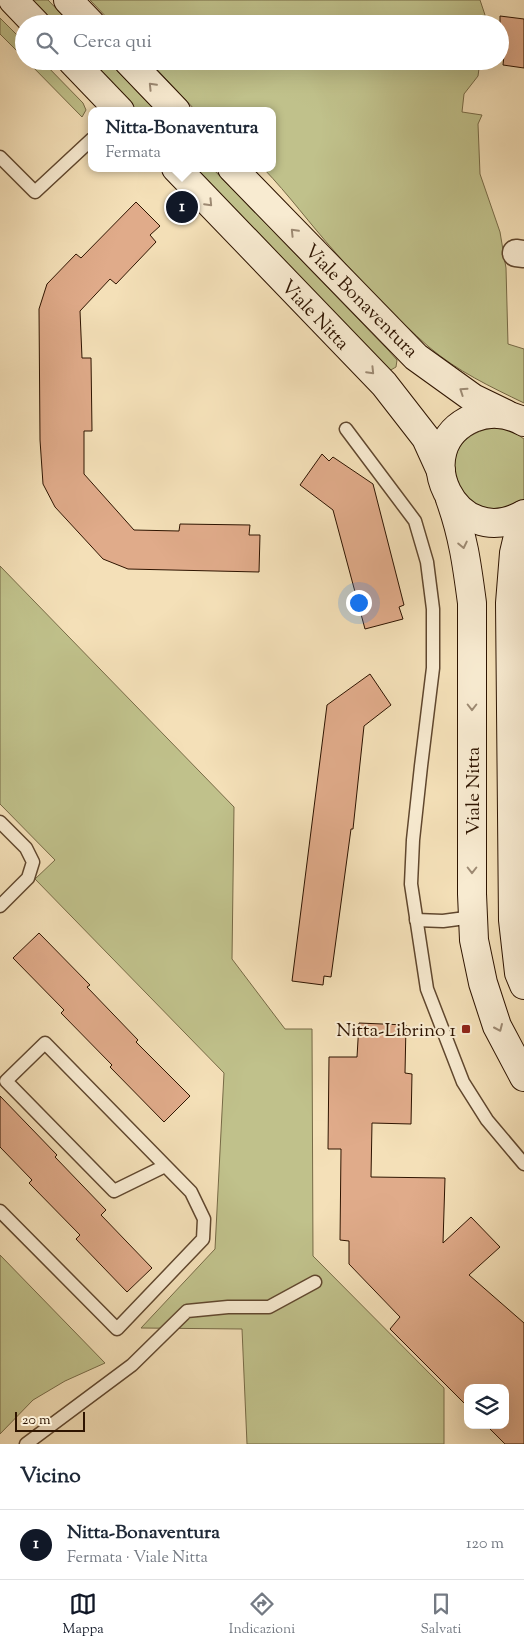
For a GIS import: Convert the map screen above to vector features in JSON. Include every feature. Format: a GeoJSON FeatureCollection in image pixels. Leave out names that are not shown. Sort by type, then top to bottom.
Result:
{"type":"FeatureCollection","features":[{"type":"Feature","properties":{"kind":"main road"},"geometry":{"type":"LineString","coordinates":[[13,0],[27,15]]}},
{"type":"Feature","properties":{"kind":"main road"},"geometry":{"type":"LineString","coordinates":[[68,0],[82,15]]}},
{"type":"Feature","properties":{"kind":"main road"},"geometry":{"type":"LineString","coordinates":[[81,70],[116,107]]}},
{"type":"Feature","properties":{"kind":"main road"},"geometry":{"type":"LineString","coordinates":[[137,70],[172,107]]}},
{"type":"Feature","properties":{"kind":"main road","name":"Viale Nitta"},"geometry":{"type":"LineString","coordinates":[[180,172],[384,384],[426,438],[440,471],[443,486],[460,527],[472,603],[472,917],[474,940],[483,983],[497,1026],[524,1077]]}},
{"type":"Feature","properties":{"kind":"main road","name":"Viale Bonaventura"},"geometry":{"type":"LineString","coordinates":[[236,172],[416,357],[474,398],[515,418]]}},
{"type":"Feature","properties":{"kind":"main road"},"geometry":{"type":"LineString","coordinates":[[440,471],[443,450],[459,427],[471,419],[484,414],[515,418]]}},
{"type":"Feature","properties":{"kind":"main road"},"geometry":{"type":"LineString","coordinates":[[450,499],[464,513],[483,522],[503,522],[523,515]]}},
{"type":"Feature","properties":{"kind":"main road"},"geometry":{"type":"LineString","coordinates":[[523,515],[514,552],[510,613],[514,920],[519,973],[524,985]]}},
{"type":"Feature","properties":{"kind":"lane"},"geometry":{"type":"LineString","coordinates":[[0,157],[35,192],[88,144]]}},
{"type":"Feature","properties":{"kind":"lane"},"geometry":{"type":"LineString","coordinates":[[346,429],[415,521],[427,562],[433,608],[433,668],[413,840],[411,884],[427,989],[463,1082],[487,1120],[524,1164]]}},
{"type":"Feature","properties":{"kind":"lane"},"geometry":{"type":"LineString","coordinates":[[0,822],[26,848],[32,862],[28,878],[0,906]]}},
{"type":"Feature","properties":{"kind":"lane"},"geometry":{"type":"LineString","coordinates":[[416,920],[444,921],[472,917]]}},
{"type":"Feature","properties":{"kind":"lane"},"geometry":{"type":"LineString","coordinates":[[0,1211],[117,1329],[203,1239],[204,1218],[191,1192],[166,1166],[45,1043],[6,1081],[114,1191],[166,1166]]}},
{"type":"Feature","properties":{"kind":"lane"},"geometry":{"type":"LineString","coordinates":[[26,1444],[132,1365],[187,1311],[228,1307],[269,1307],[315,1282]]}},
{"type":"Feature","properties":{"kind":"green space"},"geometry":{"type":"Polygon","coordinates":[[[26,0],[48,0],[62,15],[40,15],[26,0]]]}},
{"type":"Feature","properties":{"kind":"green space"},"geometry":{"type":"Polygon","coordinates":[[[90,0],[480,0],[485,15],[104,15],[90,0]]]}},
{"type":"Feature","properties":{"kind":"green space"},"geometry":{"type":"Polygon","coordinates":[[[0,18],[15,33],[15,49],[0,34],[0,18]]]}},
{"type":"Feature","properties":{"kind":"green space"},"geometry":{"type":"Polygon","coordinates":[[[36,70],[51,70],[83,103],[86,110],[82,117],[36,70]]]}},
{"type":"Feature","properties":{"kind":"green space"},"geometry":{"type":"Polygon","coordinates":[[[94,70],[117,70],[152,107],[130,107],[94,70]]]}},
{"type":"Feature","properties":{"kind":"green space"},"geometry":{"type":"Polygon","coordinates":[[[157,70],[479,70],[478,76],[464,94],[462,112],[482,115],[478,124],[480,174],[500,232],[506,268],[508,344],[524,349],[524,403],[463,371],[440,356],[404,325],[357,277],[267,172],[276,172],[276,107],[192,107],[157,70]]]}},
{"type":"Feature","properties":{"kind":"green space"},"geometry":{"type":"Polygon","coordinates":[[[194,172],[216,172],[397,360],[396,367],[389,371],[194,172]]]}},
{"type":"Feature","properties":{"kind":"green space"},"geometry":{"type":"Polygon","coordinates":[[[494,428],[511,430],[524,439],[524,500],[517,505],[501,510],[485,509],[471,502],[463,495],[455,471],[457,453],[461,445],[475,434],[494,428]]]}},
{"type":"Feature","properties":{"kind":"green space"},"geometry":{"type":"Polygon","coordinates":[[[0,566],[234,807],[232,959],[285,1029],[312,1029],[313,1256],[444,1388],[444,1444],[247,1444],[242,1329],[141,1328],[215,1249],[224,1073],[35,879],[55,860],[0,804],[0,566]]]}},
{"type":"Feature","properties":{"kind":"green space"},"geometry":{"type":"Polygon","coordinates":[[[0,1255],[105,1363],[65,1381],[33,1400],[0,1434],[0,1255]]]}},
{"type":"Feature","properties":{"kind":"building"},"geometry":{"type":"Polygon","coordinates":[[[509,17],[524,19],[524,68],[509,66],[509,17]]]}},
{"type":"Feature","properties":{"kind":"building"},"geometry":{"type":"Polygon","coordinates":[[[136,202],[160,226],[150,235],[156,242],[116,284],[110,279],[80,311],[82,358],[91,358],[92,431],[84,431],[84,474],[134,530],[179,531],[180,524],[250,525],[249,535],[260,535],[259,572],[128,569],[103,559],[55,507],[43,484],[40,440],[39,309],[47,284],[76,254],[81,258],[136,202]]]}},
{"type":"Feature","properties":{"kind":"building"},"geometry":{"type":"Polygon","coordinates":[[[322,454],[329,461],[333,457],[373,484],[404,605],[399,607],[403,619],[365,629],[333,510],[300,485],[322,454]]]}},
{"type":"Feature","properties":{"kind":"building"},"geometry":{"type":"Polygon","coordinates":[[[370,674],[391,705],[364,726],[353,829],[351,829],[331,977],[324,976],[323,985],[292,981],[327,705],[370,674]]]}},
{"type":"Feature","properties":{"kind":"building"},"geometry":{"type":"Polygon","coordinates":[[[39,933],[90,985],[87,987],[138,1040],[136,1042],[190,1096],[164,1122],[110,1067],[112,1065],[61,1013],[64,1010],[13,958],[39,933]]]}},
{"type":"Feature","properties":{"kind":"building"},"geometry":{"type":"Polygon","coordinates":[[[359,1023],[406,1025],[405,1073],[412,1074],[411,1124],[372,1123],[371,1177],[445,1178],[443,1243],[471,1217],[500,1247],[469,1275],[524,1323],[524,1444],[505,1444],[490,1429],[509,1429],[509,1384],[464,1384],[464,1403],[390,1329],[400,1317],[349,1264],[349,1241],[340,1240],[341,1149],[328,1149],[329,1057],[357,1057],[359,1023]]]}},
{"type":"Feature","properties":{"kind":"building"},"geometry":{"type":"Polygon","coordinates":[[[0,1096],[57,1155],[55,1157],[106,1210],[101,1215],[152,1268],[127,1292],[76,1239],[80,1235],[29,1183],[32,1180],[0,1147],[0,1096]]]}},
{"type":"Feature","properties":{"kind":"place","name":"Nitta-Bonaventura"},"geometry":{"type":"Point","coordinates":[182,207]}},
{"type":"Feature","properties":{"kind":"place","name":"Nitta-Librino 1"},"geometry":{"type":"Point","coordinates":[466,1029]}}]}
